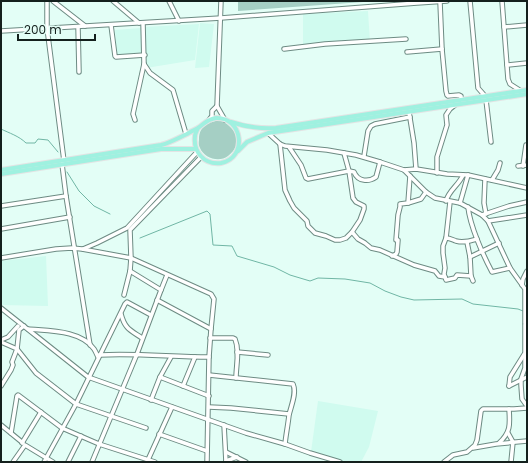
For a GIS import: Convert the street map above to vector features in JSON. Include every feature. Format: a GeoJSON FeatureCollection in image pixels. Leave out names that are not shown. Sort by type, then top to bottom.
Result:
{"type":"FeatureCollection","features":[{"type":"Feature","properties":{"kind":"main road"},"geometry":{"type":"LineString","coordinates":[[237,151],[247,142],[268,133],[455,105],[527,90]]}},
{"type":"Feature","properties":{"kind":"main road"},"geometry":{"type":"LineString","coordinates":[[1,174],[161,145],[172,142],[214,118],[220,118],[248,127],[272,128],[461,100],[527,94]]}},
{"type":"Feature","properties":{"kind":"main road"},"geometry":{"type":"LineString","coordinates":[[198,128],[195,135],[197,151],[201,157],[209,162],[223,162],[234,156],[240,142],[239,134],[234,126],[226,120]]}},
{"type":"Feature","properties":{"kind":"main road"},"geometry":{"type":"LineString","coordinates":[[1,170],[161,149],[197,151]]}},
{"type":"Feature","properties":{"kind":"street"},"geometry":{"type":"LineString","coordinates":[[47,1],[47,28],[66,196],[90,345]]}},
{"type":"Feature","properties":{"kind":"street"},"geometry":{"type":"LineString","coordinates":[[53,1],[84,26]]}},
{"type":"Feature","properties":{"kind":"street"},"geometry":{"type":"LineString","coordinates":[[113,1],[141,23],[144,64],[133,114],[136,120]]}},
{"type":"Feature","properties":{"kind":"street"},"geometry":{"type":"LineString","coordinates":[[169,1],[179,20]]}},
{"type":"Feature","properties":{"kind":"street"},"geometry":{"type":"LineString","coordinates":[[221,1],[217,106],[226,120]]}},
{"type":"Feature","properties":{"kind":"street"},"geometry":{"type":"LineString","coordinates":[[1,31],[221,18],[417,2],[447,1]]}},
{"type":"Feature","properties":{"kind":"street"},"geometry":{"type":"LineString","coordinates":[[470,1],[478,88],[486,98],[491,142]]}},
{"type":"Feature","properties":{"kind":"street"},"geometry":{"type":"LineString","coordinates":[[502,1],[508,79],[510,84],[521,91]]}},
{"type":"Feature","properties":{"kind":"street"},"geometry":{"type":"LineString","coordinates":[[440,2],[442,49],[447,95],[459,94],[461,100]]}},
{"type":"Feature","properties":{"kind":"street"},"geometry":{"type":"LineString","coordinates":[[112,25],[116,57],[144,55]]}},
{"type":"Feature","properties":{"kind":"street"},"geometry":{"type":"LineString","coordinates":[[504,27],[527,25]]}},
{"type":"Feature","properties":{"kind":"street"},"geometry":{"type":"LineString","coordinates":[[78,27],[79,72]]}},
{"type":"Feature","properties":{"kind":"street"},"geometry":{"type":"LineString","coordinates":[[284,49],[325,44],[406,40]]}},
{"type":"Feature","properties":{"kind":"street"},"geometry":{"type":"LineString","coordinates":[[407,52],[442,49]]}},
{"type":"Feature","properties":{"kind":"street"},"geometry":{"type":"LineString","coordinates":[[507,65],[527,63]]}},
{"type":"Feature","properties":{"kind":"street"},"geometry":{"type":"LineString","coordinates":[[144,64],[150,73],[173,90],[186,134]]}},
{"type":"Feature","properties":{"kind":"street"},"geometry":{"type":"LineString","coordinates":[[437,173],[437,158],[446,125],[446,115],[455,105]]}},
{"type":"Feature","properties":{"kind":"street"},"geometry":{"type":"LineString","coordinates":[[209,120],[212,116],[212,111],[217,106]]}},
{"type":"Feature","properties":{"kind":"street"},"geometry":{"type":"LineString","coordinates":[[409,112],[416,169]]}},
{"type":"Feature","properties":{"kind":"street"},"geometry":{"type":"LineString","coordinates":[[364,156],[368,131],[371,126],[410,117]]}},
{"type":"Feature","properties":{"kind":"street"},"geometry":{"type":"LineString","coordinates":[[268,133],[280,144],[289,147],[327,150],[364,156],[404,170],[416,169],[437,173],[468,175],[527,188]]}},
{"type":"Feature","properties":{"kind":"street"},"geometry":{"type":"LineString","coordinates":[[280,144],[285,190],[294,208],[307,221],[308,226],[315,234],[326,236],[335,240],[343,239],[352,232],[360,220],[364,209],[364,206],[356,202],[353,198],[344,153]]}},
{"type":"Feature","properties":{"kind":"street"},"geometry":{"type":"LineString","coordinates":[[518,166],[525,165],[526,145]]}},
{"type":"Feature","properties":{"kind":"street"},"geometry":{"type":"LineString","coordinates":[[289,147],[301,165],[306,178],[308,179],[353,172],[356,177],[364,180],[373,179],[376,177],[380,162]]}},
{"type":"Feature","properties":{"kind":"street"},"geometry":{"type":"LineString","coordinates":[[124,295],[130,271],[131,258],[129,229],[197,151]]}},
{"type":"Feature","properties":{"kind":"street"},"geometry":{"type":"LineString","coordinates":[[82,249],[129,229],[201,157]]}},
{"type":"Feature","properties":{"kind":"street"},"geometry":{"type":"LineString","coordinates":[[492,180],[500,163]]}},
{"type":"Feature","properties":{"kind":"street"},"geometry":{"type":"LineString","coordinates":[[404,170],[426,192],[435,198],[460,203],[484,214],[527,202]]}},
{"type":"Feature","properties":{"kind":"street"},"geometry":{"type":"LineString","coordinates":[[445,277],[443,246],[446,238],[448,195],[460,182],[463,175]]}},
{"type":"Feature","properties":{"kind":"street"},"geometry":{"type":"LineString","coordinates":[[460,203],[468,175]]}},
{"type":"Feature","properties":{"kind":"street"},"geometry":{"type":"LineString","coordinates":[[408,203],[410,176]]}},
{"type":"Feature","properties":{"kind":"street"},"geometry":{"type":"LineString","coordinates":[[444,462],[453,455],[467,452],[472,448],[477,440],[481,411],[483,409],[527,407],[522,399],[521,379],[525,368],[525,289],[510,268],[484,214],[486,179]]}},
{"type":"Feature","properties":{"kind":"street"},"geometry":{"type":"LineString","coordinates":[[392,256],[397,252],[398,240],[396,240],[400,204],[422,198],[426,192]]}},
{"type":"Feature","properties":{"kind":"street"},"geometry":{"type":"LineString","coordinates":[[1,206],[66,196]]}},
{"type":"Feature","properties":{"kind":"street"},"geometry":{"type":"LineString","coordinates":[[468,207],[477,239],[492,272],[510,268]]}},
{"type":"Feature","properties":{"kind":"street"},"geometry":{"type":"LineString","coordinates":[[488,221],[527,215]]}},
{"type":"Feature","properties":{"kind":"street"},"geometry":{"type":"LineString","coordinates":[[1,229],[70,217]]}},
{"type":"Feature","properties":{"kind":"street"},"geometry":{"type":"LineString","coordinates":[[352,232],[358,239],[371,248],[380,250],[414,265],[435,271],[439,276],[445,277],[447,281],[455,278],[457,275],[471,276]]}},
{"type":"Feature","properties":{"kind":"street"},"geometry":{"type":"LineString","coordinates":[[446,238],[466,242],[477,239]]}},
{"type":"Feature","properties":{"kind":"street"},"geometry":{"type":"LineString","coordinates":[[466,242],[470,257],[471,276],[474,281]]}},
{"type":"Feature","properties":{"kind":"street"},"geometry":{"type":"LineString","coordinates":[[470,257],[499,244]]}},
{"type":"Feature","properties":{"kind":"street"},"geometry":{"type":"LineString","coordinates":[[1,258],[56,250],[75,248],[82,249],[131,258],[211,294],[213,296],[214,303],[209,357],[207,462]]}},
{"type":"Feature","properties":{"kind":"street"},"geometry":{"type":"LineString","coordinates":[[130,271],[161,290]]}},
{"type":"Feature","properties":{"kind":"street"},"geometry":{"type":"LineString","coordinates":[[522,285],[527,271]]}},
{"type":"Feature","properties":{"kind":"street"},"geometry":{"type":"LineString","coordinates":[[92,462],[137,354],[167,275]]}},
{"type":"Feature","properties":{"kind":"street"},"geometry":{"type":"LineString","coordinates":[[157,300],[211,329]]}},
{"type":"Feature","properties":{"kind":"street"},"geometry":{"type":"LineString","coordinates":[[45,460],[76,404],[125,304],[127,302],[151,315]]}},
{"type":"Feature","properties":{"kind":"street"},"geometry":{"type":"LineString","coordinates":[[1,308],[88,377],[246,433],[340,462]]}},
{"type":"Feature","properties":{"kind":"street"},"geometry":{"type":"LineString","coordinates":[[121,314],[123,323],[142,338]]}},
{"type":"Feature","properties":{"kind":"street"},"geometry":{"type":"LineString","coordinates":[[1,386],[11,370],[13,365],[12,362],[17,349],[19,328],[16,320]]}},
{"type":"Feature","properties":{"kind":"street"},"geometry":{"type":"LineString","coordinates":[[524,323],[527,328]]}},
{"type":"Feature","properties":{"kind":"street"},"geometry":{"type":"LineString","coordinates":[[1,341],[19,328],[61,332],[81,338],[90,345],[99,356]]}},
{"type":"Feature","properties":{"kind":"street"},"geometry":{"type":"LineString","coordinates":[[210,338],[233,338],[237,343],[236,378]]}},
{"type":"Feature","properties":{"kind":"street"},"geometry":{"type":"LineString","coordinates":[[1,341],[17,349],[36,373],[76,404],[146,428]]}},
{"type":"Feature","properties":{"kind":"street"},"geometry":{"type":"LineString","coordinates":[[237,352],[268,355]]}},
{"type":"Feature","properties":{"kind":"street"},"geometry":{"type":"LineString","coordinates":[[525,353],[510,377],[509,386],[527,377]]}},
{"type":"Feature","properties":{"kind":"street"},"geometry":{"type":"LineString","coordinates":[[99,356],[137,354],[171,357],[209,357]]}},
{"type":"Feature","properties":{"kind":"street"},"geometry":{"type":"LineString","coordinates":[[151,400],[160,377],[171,357]]}},
{"type":"Feature","properties":{"kind":"street"},"geometry":{"type":"LineString","coordinates":[[183,386],[195,357]]}},
{"type":"Feature","properties":{"kind":"street"},"geometry":{"type":"LineString","coordinates":[[209,376],[293,384],[294,396],[285,444]]}},
{"type":"Feature","properties":{"kind":"street"},"geometry":{"type":"LineString","coordinates":[[160,377],[209,396]]}},
{"type":"Feature","properties":{"kind":"street"},"geometry":{"type":"LineString","coordinates":[[11,433],[18,395],[62,428],[99,444],[147,461],[156,462]]}},
{"type":"Feature","properties":{"kind":"street"},"geometry":{"type":"LineString","coordinates":[[147,461],[172,407]]}},
{"type":"Feature","properties":{"kind":"street"},"geometry":{"type":"LineString","coordinates":[[209,407],[290,414]]}},
{"type":"Feature","properties":{"kind":"street"},"geometry":{"type":"LineString","coordinates":[[509,409],[508,433],[513,442],[511,462]]}},
{"type":"Feature","properties":{"kind":"street"},"geometry":{"type":"LineString","coordinates":[[13,462],[40,412]]}},
{"type":"Feature","properties":{"kind":"street"},"geometry":{"type":"LineString","coordinates":[[1,425],[45,460],[53,462]]}},
{"type":"Feature","properties":{"kind":"street"},"geometry":{"type":"LineString","coordinates":[[224,425],[226,462],[237,457]]}},
{"type":"Feature","properties":{"kind":"street"},"geometry":{"type":"LineString","coordinates":[[499,444],[508,433]]}},
{"type":"Feature","properties":{"kind":"street"},"geometry":{"type":"LineString","coordinates":[[159,434],[207,451]]}},
{"type":"Feature","properties":{"kind":"street"},"geometry":{"type":"LineString","coordinates":[[68,462],[81,436]]}},
{"type":"Feature","properties":{"kind":"street"},"geometry":{"type":"LineString","coordinates":[[472,448],[527,441]]}},
{"type":"Feature","properties":{"kind":"street"},"geometry":{"type":"LineString","coordinates":[[226,452],[246,462]]}},
{"type":"Feature","properties":{"kind":"shaded area"},"geometry":{"type":"Polygon","coordinates":[[[238,1],[363,1],[363,2],[238,11],[238,1]]]}},
{"type":"Feature","properties":{"kind":"shaded area"},"geometry":{"type":"Polygon","coordinates":[[[368,11],[370,42],[303,46],[303,14],[368,11]]]}},
{"type":"Feature","properties":{"kind":"shaded area"},"geometry":{"type":"Polygon","coordinates":[[[200,23],[214,24],[209,67],[195,68],[200,23]]]}},
{"type":"Feature","properties":{"kind":"shaded area"},"geometry":{"type":"Polygon","coordinates":[[[199,24],[195,60],[146,68],[143,27],[199,24]]]}},
{"type":"Feature","properties":{"kind":"shaded area"},"geometry":{"type":"Polygon","coordinates":[[[141,28],[144,54],[117,57],[115,30],[141,28]]]}},
{"type":"Feature","properties":{"kind":"shaded area"},"geometry":{"type":"Polygon","coordinates":[[[220,120],[234,131],[237,141],[233,151],[228,156],[216,159],[208,157],[202,152],[199,145],[199,135],[205,125],[220,120]]]}},
{"type":"Feature","properties":{"kind":"shaded area"},"geometry":{"type":"Polygon","coordinates":[[[46,256],[48,306],[1,305],[1,261],[46,256]]]}},
{"type":"Feature","properties":{"kind":"shaded area"},"geometry":{"type":"Polygon","coordinates":[[[318,401],[378,411],[369,447],[361,462],[341,462],[311,452],[318,401]]]}},
{"type":"Feature","properties":{"kind":"waterway"},"geometry":{"type":"LineString","coordinates":[[1,129],[26,143],[35,143],[38,139],[48,140],[58,152]]}},
{"type":"Feature","properties":{"kind":"waterway"},"geometry":{"type":"LineString","coordinates":[[67,172],[79,191],[94,206],[110,214]]}},
{"type":"Feature","properties":{"kind":"waterway"},"geometry":{"type":"LineString","coordinates":[[140,238],[207,211],[210,214],[213,245],[232,246],[237,256],[274,267],[290,275],[310,281],[318,278],[345,279],[370,283],[385,291],[414,300],[462,299],[473,304],[518,309],[523,311]]}}]}
